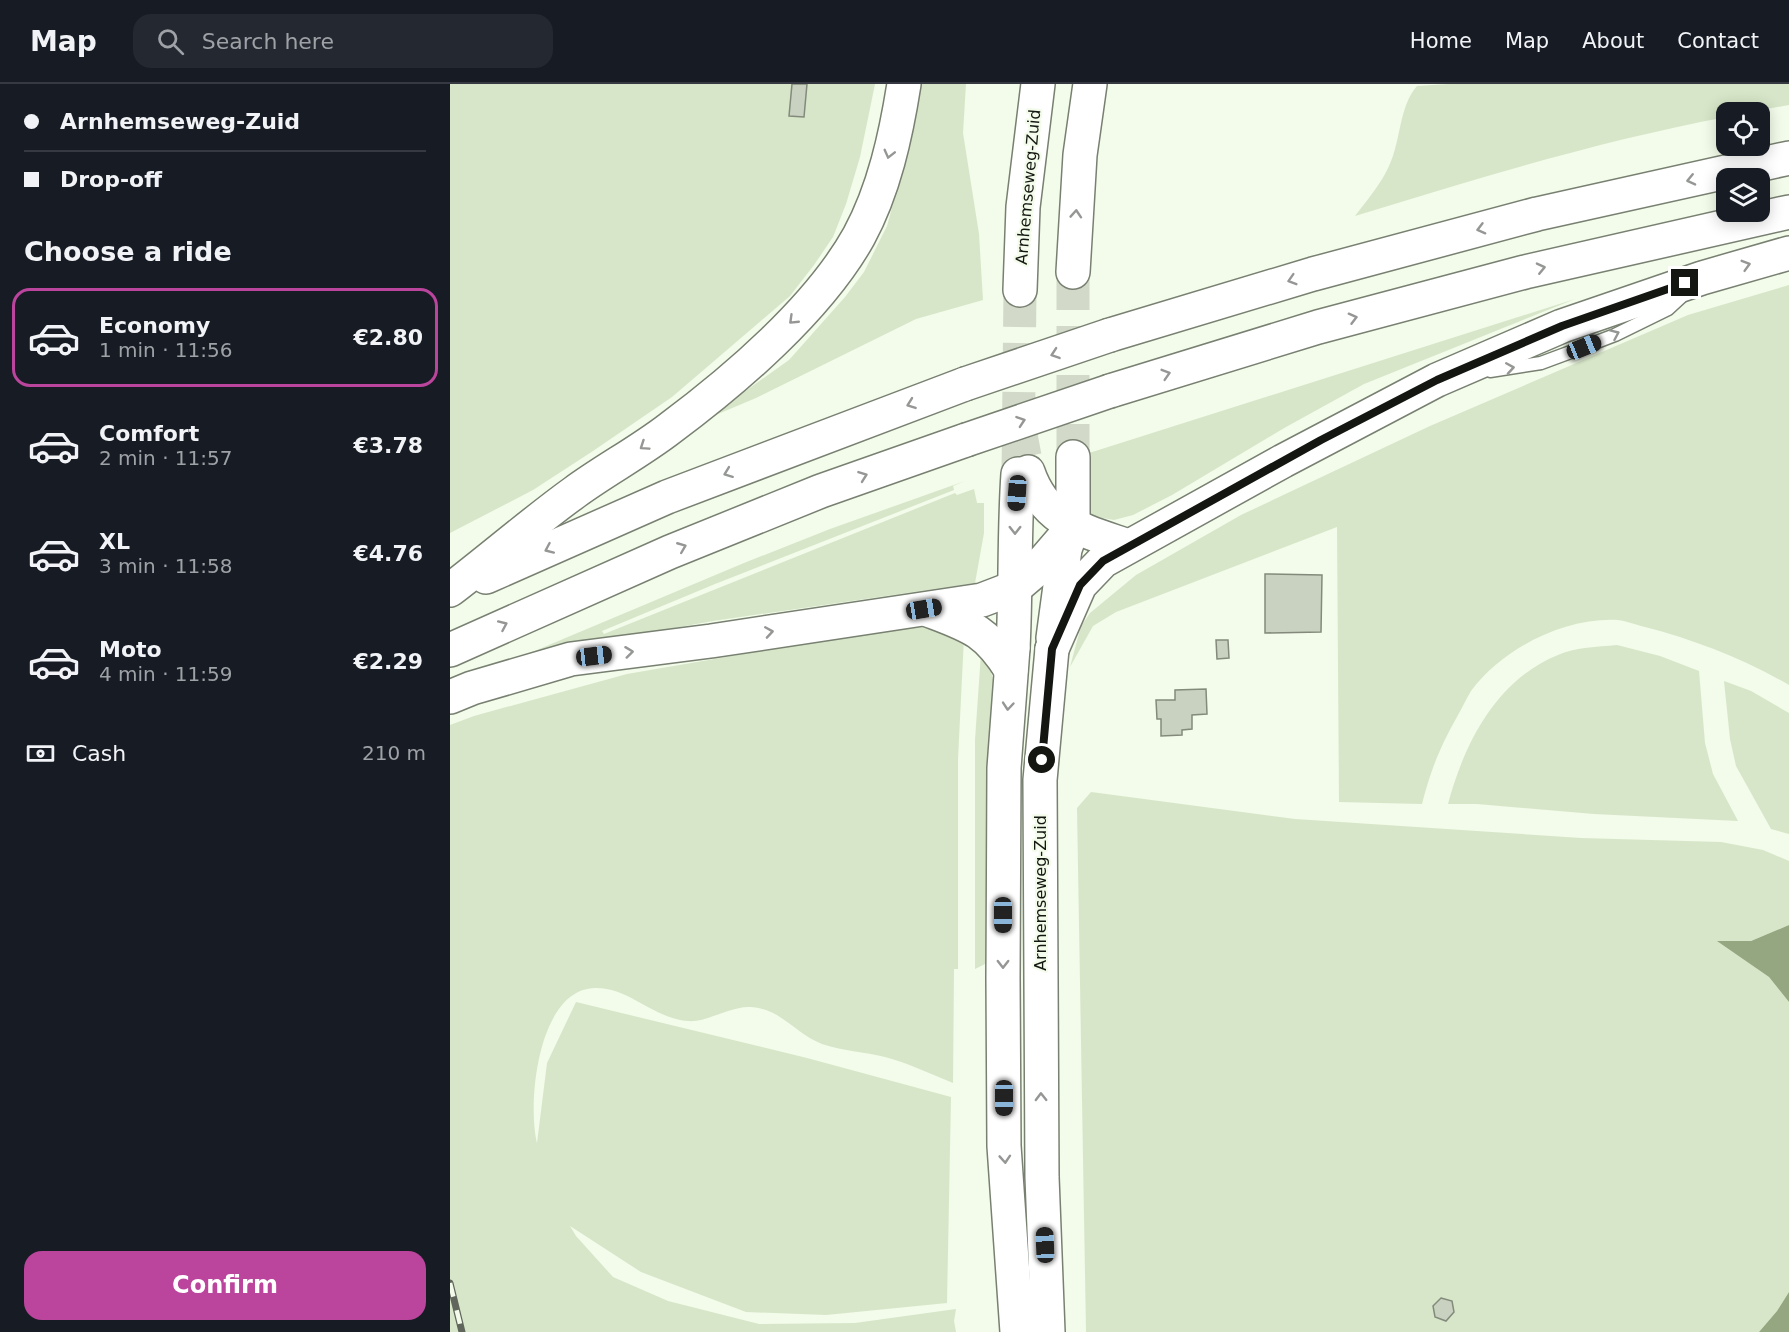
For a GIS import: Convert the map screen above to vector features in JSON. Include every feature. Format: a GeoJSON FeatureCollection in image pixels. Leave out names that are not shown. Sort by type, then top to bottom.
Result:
{"type":"FeatureCollection","features":[{"type":"Feature","properties":{"kind":"main road"},"geometry":{"type":"LineString","coordinates":[[450,592],[575,492],[668,430],[762,351],[818,294],[843,262],[860,235],[876,200],[893,141],[904,84]]}},
{"type":"Feature","properties":{"kind":"main road","name":"Arnhemseweg-Zuid"},"geometry":{"type":"LineString","coordinates":[[1020,290],[1023,207],[1038,84]]}},
{"type":"Feature","properties":{"kind":"main road"},"geometry":{"type":"LineString","coordinates":[[1073,272],[1080,155],[1090,84]]}},
{"type":"Feature","properties":{"kind":"main road"},"geometry":{"type":"LineString","coordinates":[[450,592],[667,497],[966,384],[1110,335],[1313,274],[1537,214],[1789,158]]}},
{"type":"Feature","properties":{"kind":"main road"},"geometry":{"type":"LineString","coordinates":[[450,650],[670,552],[821,491],[1110,391],[1318,327],[1525,272],[1789,212]]}},
{"type":"Feature","properties":{"kind":"main road"},"geometry":{"type":"LineString","coordinates":[[1052,649],[1080,585],[1103,561],[1349,425],[1437,380],[1562,326],[1702,278],[1789,253]]}},
{"type":"Feature","properties":{"kind":"main road","name":"Arnhemseweg-Zuid"},"geometry":{"type":"LineString","coordinates":[[1048,1332],[1042,1177],[1040,780],[1052,649],[1065,549],[1073,527],[1073,457]]}},
{"type":"Feature","properties":{"kind":"main road"},"geometry":{"type":"LineString","coordinates":[[1017,1332],[1004,1146],[1003,830],[1007,711],[1016,587],[1015,512],[1023,473],[1047,506],[1073,527],[1128,546]]}},
{"type":"Feature","properties":{"kind":"main road"},"geometry":{"type":"LineString","coordinates":[[450,697],[472,688],[571,660],[981,600],[1016,587],[1036,570],[1073,527]]}},
{"type":"Feature","properties":{"kind":"main road"},"geometry":{"type":"LineString","coordinates":[[924,609],[977,630],[1012,659]]}},
{"type":"Feature","properties":{"kind":"shaded area"},"geometry":{"type":"Polygon","coordinates":[[[450,84],[875,84],[860,157],[833,237],[790,296],[672,397],[533,490],[450,533],[450,84]]]}},
{"type":"Feature","properties":{"kind":"shaded area"},"geometry":{"type":"Polygon","coordinates":[[[915,84],[966,84],[963,133],[979,234],[983,300],[916,319],[756,398],[706,419],[789,360],[864,272],[887,226],[899,182],[915,84]]]}},
{"type":"Feature","properties":{"kind":"shaded area"},"geometry":{"type":"Polygon","coordinates":[[[1449,84],[1789,84],[1789,105],[1770,108],[1770,102],[1716,102],[1716,119],[1586,149],[1493,174],[1355,216],[1386,173],[1396,146],[1403,114],[1417,86],[1449,84]]]}},
{"type":"Feature","properties":{"kind":"shaded area"},"geometry":{"type":"Polygon","coordinates":[[[1789,285],[1789,685],[1737,659],[1663,632],[1618,620],[1598,620],[1577,624],[1537,638],[1500,661],[1484,675],[1471,691],[1446,737],[1422,804],[1339,802],[1337,527],[1116,612],[1093,626],[1070,667],[1081,626],[1090,613],[1136,575],[1241,515],[1430,426],[1688,315],[1789,285]]]}},
{"type":"Feature","properties":{"kind":"shaded area"},"geometry":{"type":"Polygon","coordinates":[[[1575,299],[1364,384],[1286,427],[1172,495],[1133,515],[1114,520],[1093,516],[1084,505],[1086,454],[1575,299]]]}},
{"type":"Feature","properties":{"kind":"shaded area"},"geometry":{"type":"Polygon","coordinates":[[[965,481],[953,486],[954,490],[602,631],[604,634],[955,493],[957,495],[974,489],[977,503],[984,503],[984,533],[975,583],[713,621],[525,655],[744,563],[830,529],[965,481]]]}},
{"type":"Feature","properties":{"kind":"shaded area"},"geometry":{"type":"Polygon","coordinates":[[[941,625],[964,637],[958,759],[958,969],[954,969],[953,1083],[894,1059],[822,1044],[761,1008],[742,1007],[702,1020],[688,1021],[664,1015],[619,992],[595,988],[576,993],[560,1007],[549,1027],[536,1077],[534,1125],[537,1143],[547,1063],[576,1002],[807,1058],[951,1097],[947,1303],[826,1315],[746,1312],[641,1272],[570,1226],[576,1236],[613,1277],[668,1301],[759,1324],[855,1323],[956,1309],[954,1321],[956,1332],[450,1332],[450,725],[474,716],[627,674],[796,645],[941,625]]]}},
{"type":"Feature","properties":{"kind":"shaded area"},"geometry":{"type":"Polygon","coordinates":[[[1617,645],[1660,656],[1699,671],[1705,743],[1713,774],[1738,821],[1448,804],[1473,737],[1500,697],[1517,680],[1536,666],[1565,652],[1617,645]]]}},
{"type":"Feature","properties":{"kind":"shaded area"},"geometry":{"type":"Polygon","coordinates":[[[981,653],[987,659],[995,686],[989,962],[975,969],[975,740],[981,653]]]}},
{"type":"Feature","properties":{"kind":"shaded area"},"geometry":{"type":"Polygon","coordinates":[[[1724,681],[1751,691],[1789,713],[1789,834],[1771,829],[1736,766],[1730,739],[1724,681]]]}},
{"type":"Feature","properties":{"kind":"shaded area"},"geometry":{"type":"Polygon","coordinates":[[[1091,792],[1295,819],[1581,838],[1721,842],[1763,850],[1789,861],[1789,925],[1751,941],[1718,941],[1769,977],[1789,1002],[1789,1292],[1777,1311],[1759,1332],[1086,1332],[1077,808],[1091,792]]]}},
{"type":"Feature","properties":{"kind":"shaded area"},"geometry":{"type":"Polygon","coordinates":[[[1789,925],[1789,1002],[1769,977],[1717,941],[1751,941],[1789,925]]]}},
{"type":"Feature","properties":{"kind":"shaded area"},"geometry":{"type":"Polygon","coordinates":[[[1789,1292],[1789,1332],[1759,1332],[1777,1311],[1789,1292]]]}},
{"type":"Feature","properties":{"kind":"building"},"geometry":{"type":"Polygon","coordinates":[[[792,84],[807,84],[804,117],[789,116],[792,84]]]}},
{"type":"Feature","properties":{"kind":"building"},"geometry":{"type":"Polygon","coordinates":[[[1265,574],[1322,575],[1321,632],[1265,633],[1265,574]]]}},
{"type":"Feature","properties":{"kind":"building"},"geometry":{"type":"Polygon","coordinates":[[[1216,640],[1228,640],[1229,658],[1217,659],[1216,640]]]}},
{"type":"Feature","properties":{"kind":"building"},"geometry":{"type":"Polygon","coordinates":[[[1206,689],[1207,714],[1192,715],[1192,729],[1182,730],[1182,735],[1161,736],[1161,719],[1157,719],[1156,700],[1175,700],[1175,690],[1206,689]]]}},
{"type":"Feature","properties":{"kind":"building"},"geometry":{"type":"Polygon","coordinates":[[[1441,1298],[1452,1301],[1454,1312],[1446,1321],[1435,1317],[1433,1306],[1441,1298]]]}},
{"type":"Feature","properties":{"kind":"tunnel"},"geometry":{"type":"LineString","coordinates":[[1073,272],[1073,457]]}},
{"type":"Feature","properties":{"kind":"tunnel"},"geometry":{"type":"LineString","coordinates":[[1018,474],[1020,290]]}},
{"type":"Feature","properties":{"kind":"tunnel"},"geometry":{"type":"LineString","coordinates":[[1019,424],[1028,472]]}},
{"type":"Feature","properties":{"kind":"railway"},"geometry":{"type":"LineString","coordinates":[[450,1283],[462,1332]]}},
{"type":"Feature","properties":{"kind":"route"},"geometry":{"type":"LineString","coordinates":[[1042,760],[1052,649],[1080,585],[1103,561],[1321,440],[1437,380],[1562,326],[1685,283]]}}]}
